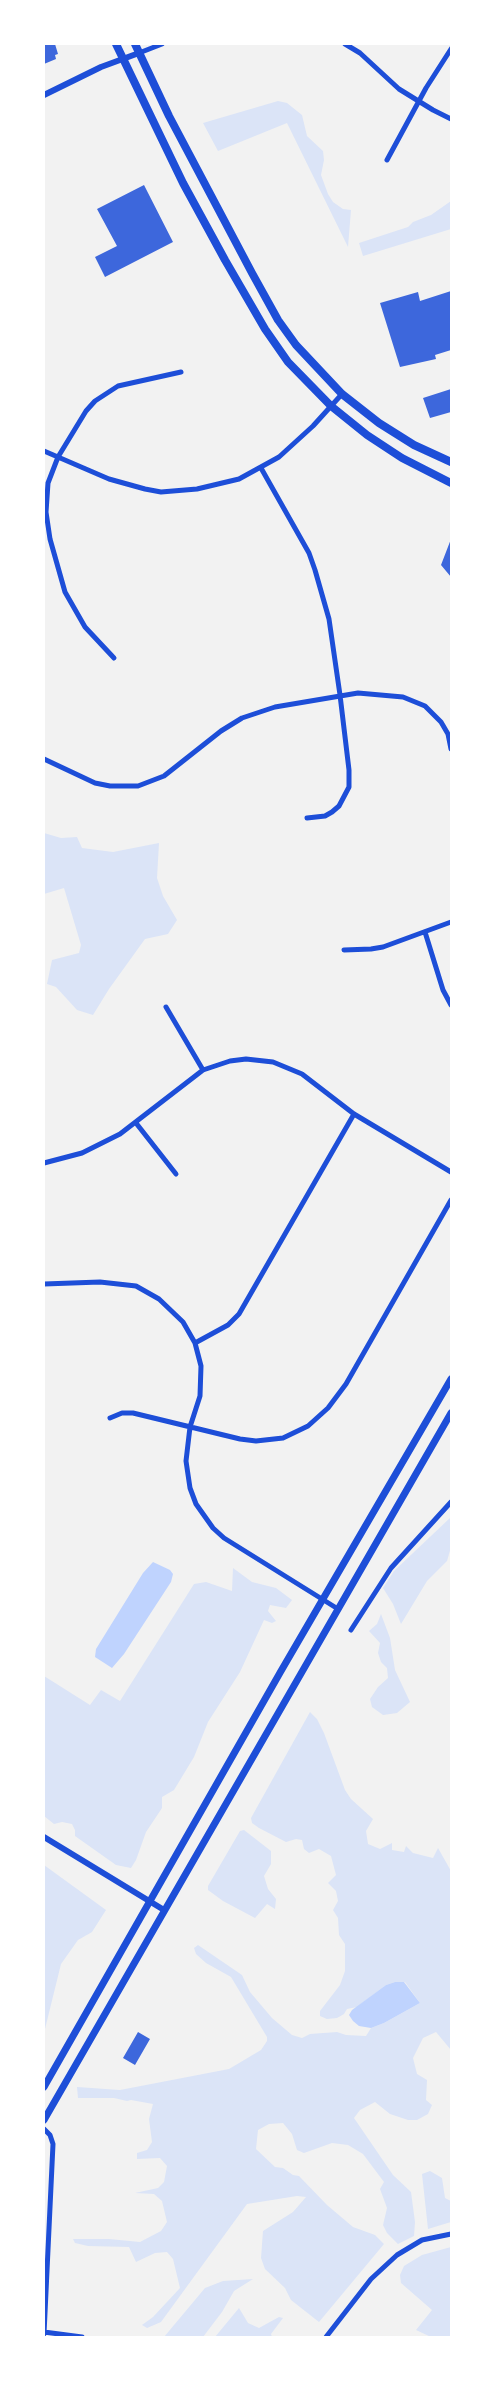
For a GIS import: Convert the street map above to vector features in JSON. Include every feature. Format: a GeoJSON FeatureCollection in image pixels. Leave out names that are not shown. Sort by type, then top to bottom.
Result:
{"type":"FeatureCollection","features":[{"type":"Feature","properties":{"kind":"main road"},"geometry":{"type":"LineString","coordinates":[[116,44],[183,183],[250,305],[288,362],[331,406],[386,448],[451,483]]}},
{"type":"Feature","properties":{"kind":"main road"},"geometry":{"type":"LineString","coordinates":[[135,44],[169,116],[278,320],[296,345],[342,394],[392,433],[451,462]]}},
{"type":"Feature","properties":{"kind":"main road"},"geometry":{"type":"LineString","coordinates":[[44,2087],[149,1901],[451,1379]]}},
{"type":"Feature","properties":{"kind":"main road"},"geometry":{"type":"LineString","coordinates":[[44,2120],[451,1413]]}},
{"type":"Feature","properties":{"kind":"street"},"geometry":{"type":"LineString","coordinates":[[44,95],[60,86],[162,44]]}},
{"type":"Feature","properties":{"kind":"street"},"geometry":{"type":"LineString","coordinates":[[346,44],[369,60],[399,89],[451,119]]}},
{"type":"Feature","properties":{"kind":"street"},"geometry":{"type":"LineString","coordinates":[[387,160],[451,49]]}},
{"type":"Feature","properties":{"kind":"street"},"geometry":{"type":"LineString","coordinates":[[114,658],[85,627],[74,610],[59,574],[46,512],[48,483],[58,458],[86,411],[107,392],[128,383],[181,372]]}},
{"type":"Feature","properties":{"kind":"street"},"geometry":{"type":"LineString","coordinates":[[44,452],[109,479],[161,492],[217,485],[261,468],[297,441],[342,394]]}},
{"type":"Feature","properties":{"kind":"street"},"geometry":{"type":"LineString","coordinates":[[261,468],[305,547],[315,570],[329,619],[350,770],[349,788],[342,801],[332,812],[325,816],[307,818]]}},
{"type":"Feature","properties":{"kind":"street"},"geometry":{"type":"LineString","coordinates":[[44,759],[95,782],[110,786],[138,786],[151,782],[170,772],[214,736],[242,718],[275,707],[340,696],[381,694],[414,700],[424,706],[441,722],[448,734],[451,749]]}},
{"type":"Feature","properties":{"kind":"street"},"geometry":{"type":"LineString","coordinates":[[344,950],[371,950],[451,922]]}},
{"type":"Feature","properties":{"kind":"street"},"geometry":{"type":"LineString","coordinates":[[425,932],[443,990],[451,1005]]}},
{"type":"Feature","properties":{"kind":"street"},"geometry":{"type":"LineString","coordinates":[[166,1007],[203,1070]]}},
{"type":"Feature","properties":{"kind":"street"},"geometry":{"type":"LineString","coordinates":[[44,1164],[102,1145],[136,1123],[203,1070],[230,1061],[246,1059],[273,1062],[302,1074],[354,1114],[451,1172]]}},
{"type":"Feature","properties":{"kind":"street"},"geometry":{"type":"LineString","coordinates":[[195,1343],[228,1325],[239,1314],[354,1114]]}},
{"type":"Feature","properties":{"kind":"street"},"geometry":{"type":"LineString","coordinates":[[136,1123],[176,1174]]}},
{"type":"Feature","properties":{"kind":"street"},"geometry":{"type":"LineString","coordinates":[[110,1418],[122,1413],[133,1413],[240,1439],[270,1440],[295,1433],[319,1418],[346,1384],[451,1200]]}},
{"type":"Feature","properties":{"kind":"street"},"geometry":{"type":"LineString","coordinates":[[44,1284],[100,1282],[136,1286],[172,1309],[183,1322],[195,1343],[202,1381],[200,1396],[190,1426],[187,1444],[187,1476],[196,1504],[213,1528],[238,1548],[338,1609]]}},
{"type":"Feature","properties":{"kind":"street"},"geometry":{"type":"LineString","coordinates":[[351,1630],[391,1568],[451,1502]]}},
{"type":"Feature","properties":{"kind":"street"},"geometry":{"type":"LineString","coordinates":[[44,1837],[164,1910]]}},
{"type":"Feature","properties":{"kind":"street"},"geometry":{"type":"LineString","coordinates":[[44,2129],[50,2135],[53,2144],[44,2333],[82,2337]]}},
{"type":"Feature","properties":{"kind":"street"},"geometry":{"type":"LineString","coordinates":[[326,2337],[371,2279],[397,2255],[422,2240],[451,2234]]}},
{"type":"Feature","properties":{"kind":"shaded area"},"geometry":{"type":"Polygon","coordinates":[[[278,101],[287,103],[302,115],[307,136],[323,151],[324,160],[321,175],[328,194],[333,202],[343,209],[351,210],[348,247],[287,123],[218,151],[203,123],[278,101]]]}},
{"type":"Feature","properties":{"kind":"shaded area"},"geometry":{"type":"Polygon","coordinates":[[[451,201],[451,229],[363,256],[359,243],[408,227],[413,222],[431,215],[451,201]]]}},
{"type":"Feature","properties":{"kind":"shaded area"},"geometry":{"type":"Polygon","coordinates":[[[44,833],[61,838],[77,837],[82,848],[113,852],[159,843],[157,878],[163,896],[177,920],[168,934],[145,939],[93,1015],[77,1010],[56,987],[47,984],[52,960],[79,953],[81,945],[64,888],[44,894],[44,833]]]}},
{"type":"Feature","properties":{"kind":"shaded area"},"geometry":{"type":"Polygon","coordinates":[[[451,1517],[451,1547],[447,1561],[427,1581],[401,1624],[393,1604],[383,1588],[394,1571],[451,1517]]]}},
{"type":"Feature","properties":{"kind":"shaded area"},"geometry":{"type":"Polygon","coordinates":[[[233,1568],[252,1582],[276,1588],[292,1600],[286,1608],[270,1605],[268,1611],[276,1621],[272,1623],[264,1620],[240,1672],[208,1722],[194,1757],[174,1790],[162,1797],[162,1808],[146,1832],[136,1860],[131,1868],[116,1865],[75,1836],[72,1824],[62,1822],[54,1824],[44,1816],[44,1676],[90,1705],[101,1690],[120,1701],[194,1584],[206,1582],[232,1591],[233,1568]]]}},
{"type":"Feature","properties":{"kind":"shaded area"},"geometry":{"type":"Polygon","coordinates":[[[381,1614],[390,1638],[395,1670],[410,1702],[397,1713],[383,1715],[372,1707],[370,1699],[378,1687],[388,1678],[387,1668],[381,1662],[378,1653],[380,1643],[369,1631],[377,1624],[381,1614]]]}},
{"type":"Feature","properties":{"kind":"shaded area"},"geometry":{"type":"Polygon","coordinates":[[[310,1712],[317,1719],[324,1733],[345,1790],[351,1799],[373,1819],[366,1831],[368,1844],[380,1849],[392,1843],[392,1850],[404,1852],[406,1846],[413,1853],[433,1858],[438,1848],[451,1871],[451,2050],[436,2032],[423,2038],[413,2058],[417,2074],[427,2080],[426,2100],[432,2105],[428,2114],[417,2120],[408,2120],[390,2114],[375,2102],[360,2110],[354,2118],[393,2175],[411,2192],[415,2222],[414,2236],[398,2244],[387,2233],[383,2225],[387,2208],[380,2189],[384,2182],[363,2154],[348,2145],[332,2143],[304,2153],[297,2150],[292,2134],[283,2123],[269,2124],[258,2130],[256,2149],[275,2167],[283,2168],[293,2175],[299,2176],[327,2205],[353,2227],[375,2235],[384,2244],[319,2322],[291,2300],[285,2288],[265,2269],[261,2258],[263,2231],[293,2212],[306,2197],[297,2196],[247,2204],[161,2322],[147,2328],[142,2325],[153,2317],[180,2288],[173,2259],[167,2252],[155,2253],[136,2262],[129,2247],[88,2246],[75,2243],[73,2239],[109,2239],[140,2242],[161,2231],[167,2222],[162,2201],[154,2194],[135,2193],[158,2188],[164,2182],[167,2166],[160,2158],[137,2159],[137,2153],[147,2150],[152,2142],[149,2119],[153,2104],[114,2098],[78,2098],[77,2087],[120,2090],[229,2069],[261,2050],[267,2041],[267,2037],[231,1977],[206,1963],[196,1954],[194,1948],[198,1945],[242,1975],[250,1992],[272,2018],[292,2035],[302,2038],[310,2034],[337,2032],[346,2035],[366,2036],[371,2028],[420,2003],[405,1982],[395,1982],[386,1985],[357,2007],[347,2009],[344,2014],[337,2018],[327,2019],[320,2016],[320,2011],[340,1985],[345,1971],[345,1944],[339,1935],[338,1918],[333,1910],[338,1901],[336,1891],[328,1883],[336,1875],[331,1856],[319,1849],[309,1853],[304,1849],[302,1840],[296,1839],[286,1842],[259,1828],[252,1823],[251,1818],[310,1712]]]}},
{"type":"Feature","properties":{"kind":"shaded area"},"geometry":{"type":"Polygon","coordinates":[[[244,1830],[271,1851],[271,1864],[264,1876],[268,1889],[276,1899],[275,1909],[267,1904],[255,1918],[223,1901],[208,1890],[208,1886],[240,1831],[244,1830]]]}},
{"type":"Feature","properties":{"kind":"shaded area"},"geometry":{"type":"Polygon","coordinates":[[[44,1865],[106,1910],[92,1932],[78,1940],[61,1964],[44,2033],[44,1865]]]}},
{"type":"Feature","properties":{"kind":"shaded area"},"geometry":{"type":"Polygon","coordinates":[[[430,2171],[442,2178],[445,2198],[451,2201],[451,2222],[428,2229],[422,2174],[430,2171]]]}},
{"type":"Feature","properties":{"kind":"shaded area"},"geometry":{"type":"Polygon","coordinates":[[[451,2247],[451,2337],[431,2337],[416,2330],[432,2310],[401,2283],[400,2275],[404,2266],[422,2255],[451,2247]]]}},
{"type":"Feature","properties":{"kind":"shaded area"},"geometry":{"type":"Polygon","coordinates":[[[253,2279],[234,2291],[222,2312],[203,2337],[164,2337],[205,2288],[223,2281],[253,2279]]]}},
{"type":"Feature","properties":{"kind":"shaded area"},"geometry":{"type":"Polygon","coordinates":[[[239,2308],[248,2323],[259,2328],[279,2317],[283,2318],[271,2334],[272,2337],[215,2337],[239,2308]]]}},
{"type":"Feature","properties":{"kind":"water"},"geometry":{"type":"Polygon","coordinates":[[[153,1562],[170,1570],[173,1574],[171,1582],[124,1654],[112,1668],[95,1657],[96,1649],[143,1573],[153,1562]]]}},
{"type":"Feature","properties":{"kind":"water"},"geometry":{"type":"Polygon","coordinates":[[[404,1982],[420,2003],[371,2028],[359,2026],[353,2021],[349,2015],[352,2010],[386,1985],[404,1982]]]}},
{"type":"Feature","properties":{"kind":"building"},"geometry":{"type":"Polygon","coordinates":[[[44,44],[55,44],[58,54],[55,55],[56,59],[44,64],[44,44]]]}},
{"type":"Feature","properties":{"kind":"building"},"geometry":{"type":"Polygon","coordinates":[[[144,185],[173,242],[105,277],[95,257],[117,246],[97,209],[144,185]]]}},
{"type":"Feature","properties":{"kind":"building"},"geometry":{"type":"Polygon","coordinates":[[[451,291],[451,350],[435,355],[436,359],[400,367],[380,303],[418,292],[420,301],[451,291]]]}},
{"type":"Feature","properties":{"kind":"building"},"geometry":{"type":"Polygon","coordinates":[[[451,389],[451,412],[430,418],[423,398],[451,389]]]}},
{"type":"Feature","properties":{"kind":"building"},"geometry":{"type":"Polygon","coordinates":[[[451,539],[451,577],[441,565],[451,539]]]}},
{"type":"Feature","properties":{"kind":"building"},"geometry":{"type":"Polygon","coordinates":[[[138,2032],[150,2039],[135,2065],[123,2058],[138,2032]]]}}]}
